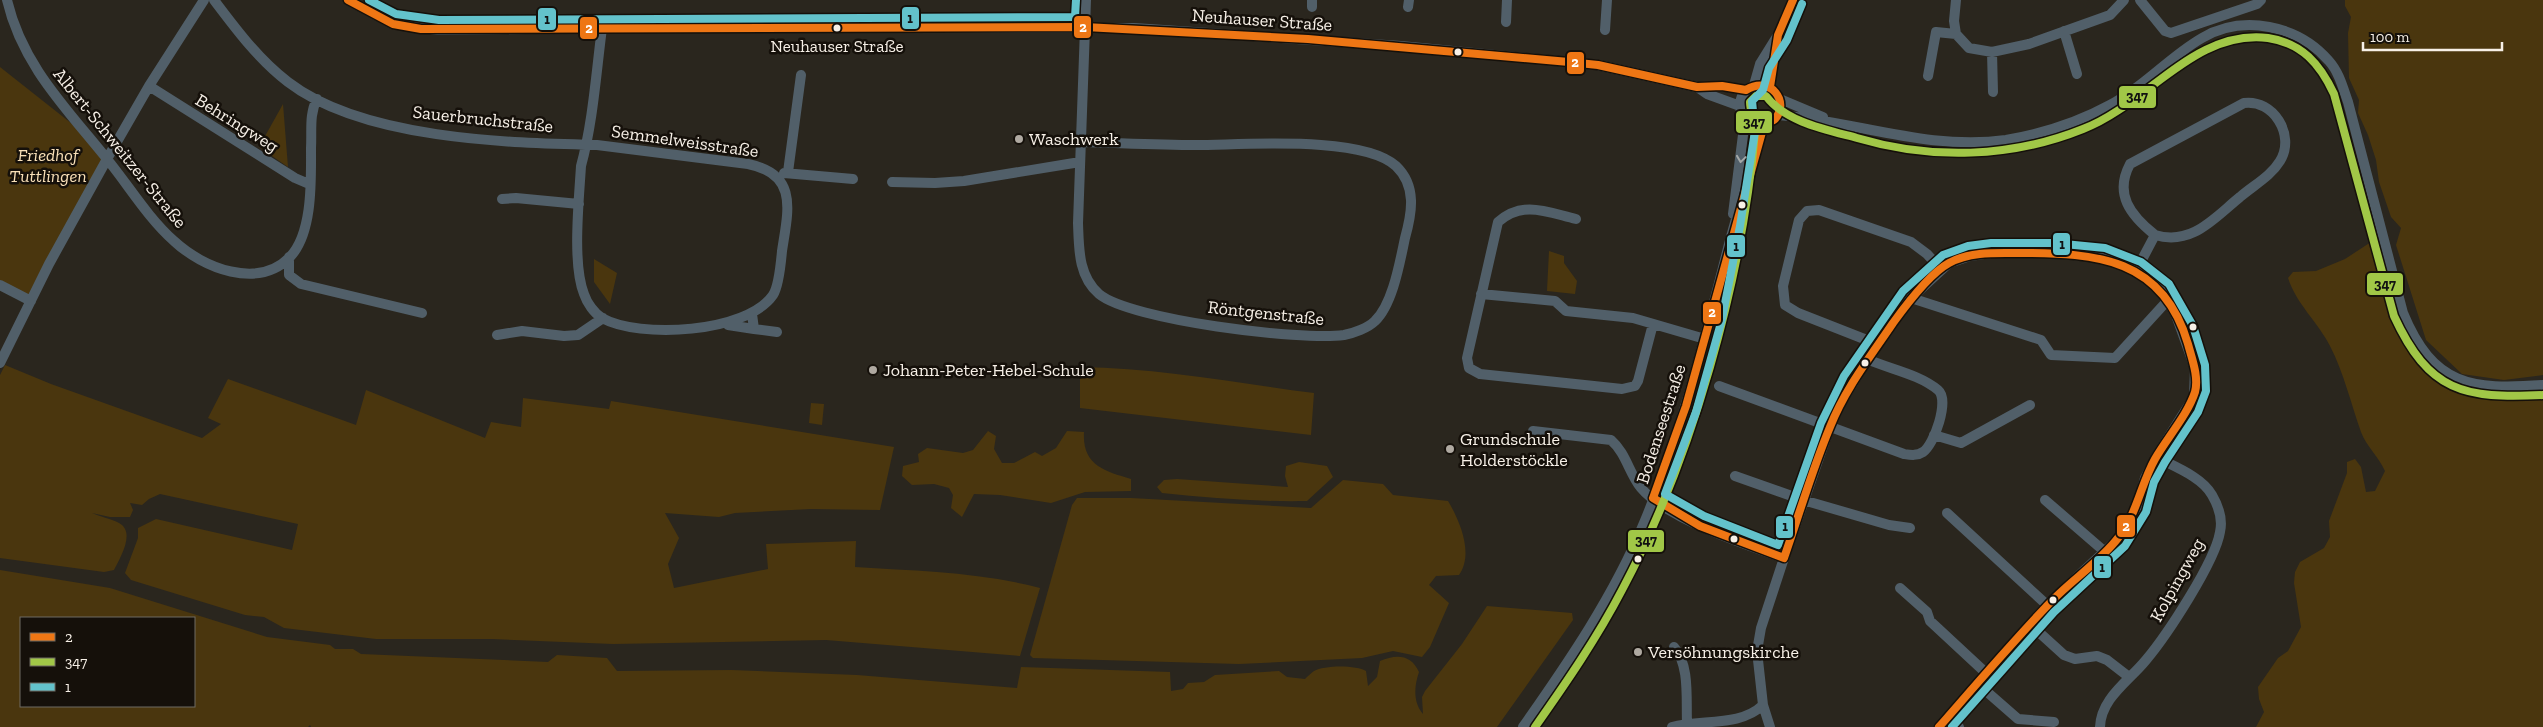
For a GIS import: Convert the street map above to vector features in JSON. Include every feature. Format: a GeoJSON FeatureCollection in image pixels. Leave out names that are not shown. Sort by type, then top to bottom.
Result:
{"type":"FeatureCollection","features":[{"type":"Feature","properties":{"kind":"street","name":"Albert-Schweitzer-Straße"},"geometry":{"type":"LineString","coordinates":[[7,0],[14,26],[43,80],[69,116],[173,241],[198,258],[226,270],[251,274],[270,271],[289,258],[302,240],[309,184],[312,108],[317,100]]}},
{"type":"Feature","properties":{"kind":"street"},"geometry":{"type":"LineString","coordinates":[[0,363],[107,160],[149,86],[204,0]]}},
{"type":"Feature","properties":{"kind":"street","name":"Sauerbruchstraße"},"geometry":{"type":"LineString","coordinates":[[214,0],[263,61],[291,84],[317,100],[346,112],[409,129],[452,136],[585,145]]}},
{"type":"Feature","properties":{"kind":"street","name":"Neuhauser Straße"},"geometry":{"type":"LineString","coordinates":[[348,0],[392,24],[421,30],[1085,28],[1308,39],[1569,62],[1598,65],[1697,88],[1722,86],[1750,88]]}},
{"type":"Feature","properties":{"kind":"street","name":"Röntgenstraße"},"geometry":{"type":"LineString","coordinates":[[1082,142],[1319,145],[1366,151],[1378,155],[1395,165],[1402,173],[1412,202],[1400,261],[1385,308],[1371,324],[1347,334],[1333,336],[1275,334],[1216,326],[1141,310],[1108,300],[1091,285],[1082,267],[1078,223],[1086,0]]}},
{"type":"Feature","properties":{"kind":"street"},"geometry":{"type":"LineString","coordinates":[[1506,22],[1507,0]]}},
{"type":"Feature","properties":{"kind":"street"},"geometry":{"type":"LineString","coordinates":[[1605,30],[1608,0]]}},
{"type":"Feature","properties":{"kind":"street"},"geometry":{"type":"LineString","coordinates":[[1780,99],[1778,115],[1764,125],[1757,125],[1745,119],[1740,106],[1760,64],[1778,35],[1794,0]]}},
{"type":"Feature","properties":{"kind":"street"},"geometry":{"type":"LineString","coordinates":[[1956,0],[1954,21],[1956,34],[1969,48],[1992,52],[2029,44],[2110,15],[2124,0]]}},
{"type":"Feature","properties":{"kind":"street"},"geometry":{"type":"LineString","coordinates":[[2140,0],[2165,31],[2171,33],[2257,4],[2262,0]]}},
{"type":"Feature","properties":{"kind":"street"},"geometry":{"type":"LineString","coordinates":[[1778,115],[1948,142],[2005,140],[2082,119],[2110,106],[2133,92],[2181,52],[2209,35],[2242,25],[2259,25],[2291,33],[2318,50],[2330,62],[2338,76],[2348,102],[2402,314],[2414,340],[2429,360],[2448,374],[2466,383],[2506,387],[2543,385]]}},
{"type":"Feature","properties":{"kind":"street","name":"Semmelweisstraße"},"geometry":{"type":"LineString","coordinates":[[585,145],[748,164],[763,167],[775,174],[788,199],[780,271],[774,294],[752,314],[723,324],[675,330],[618,324],[603,318],[594,311],[588,301],[581,280],[579,204],[585,145],[602,28]]}},
{"type":"Feature","properties":{"kind":"street"},"geometry":{"type":"LineString","coordinates":[[2064,31],[2077,74]]}},
{"type":"Feature","properties":{"kind":"street"},"geometry":{"type":"LineString","coordinates":[[1928,76],[1936,32],[1956,34]]}},
{"type":"Feature","properties":{"kind":"street"},"geometry":{"type":"LineString","coordinates":[[1778,35],[1770,87],[1780,99],[1845,126]]}},
{"type":"Feature","properties":{"kind":"street"},"geometry":{"type":"LineString","coordinates":[[1992,52],[1993,92]]}},
{"type":"Feature","properties":{"kind":"street"},"geometry":{"type":"LineString","coordinates":[[788,172],[801,75]]}},
{"type":"Feature","properties":{"kind":"street","name":"Behringweg"},"geometry":{"type":"LineString","coordinates":[[149,86],[295,178],[309,184]]}},
{"type":"Feature","properties":{"kind":"street"},"geometry":{"type":"LineString","coordinates":[[1750,88],[1770,87]]}},
{"type":"Feature","properties":{"kind":"street","name":"Neuhauser Straße"},"geometry":{"type":"LineString","coordinates":[[1697,88],[1707,94],[1740,106]]}},
{"type":"Feature","properties":{"kind":"street"},"geometry":{"type":"LineString","coordinates":[[2244,103],[2262,104],[2270,109],[2277,117],[2284,134],[2281,160],[2264,178],[2203,228],[2176,238],[2155,235],[2136,217],[2124,198],[2122,187],[2130,164],[2244,103]]}},
{"type":"Feature","properties":{"kind":"street","name":"Bodenseestraße"},"geometry":{"type":"LineString","coordinates":[[1728,250],[1745,119]]}},
{"type":"Feature","properties":{"kind":"street","name":"Bodenseestraße"},"geometry":{"type":"LineString","coordinates":[[1523,727],[1555,681],[1601,606],[1624,565],[1654,498],[1676,440],[1764,125]]}},
{"type":"Feature","properties":{"kind":"street"},"geometry":{"type":"LineString","coordinates":[[892,182],[935,183],[964,181],[1080,162]]}},
{"type":"Feature","properties":{"kind":"street"},"geometry":{"type":"LineString","coordinates":[[775,174],[788,172],[852,179]]}},
{"type":"Feature","properties":{"kind":"street"},"geometry":{"type":"LineString","coordinates":[[502,199],[516,198],[579,204]]}},
{"type":"Feature","properties":{"kind":"street"},"geometry":{"type":"LineString","coordinates":[[1576,219],[1529,208],[1508,213],[1498,222],[1468,358],[1469,368],[1480,374],[1622,389],[1630,387],[1638,381],[1653,324]]}},
{"type":"Feature","properties":{"kind":"street"},"geometry":{"type":"LineString","coordinates":[[1877,344],[1798,314],[1785,305],[1782,286],[1799,220],[1803,215],[1807,211],[1819,210],[1911,242],[1927,254],[1941,269]]}},
{"type":"Feature","properties":{"kind":"street"},"geometry":{"type":"LineString","coordinates":[[2136,271],[2155,235]]}},
{"type":"Feature","properties":{"kind":"street"},"geometry":{"type":"LineString","coordinates":[[1770,727],[1763,705],[1757,651],[1761,628],[1803,500],[1830,426],[1849,388],[1877,344],[1911,298],[1949,263],[1970,256],[2020,252],[2104,258],[2136,271],[2162,291],[2168,300],[2184,330],[2195,368],[2196,389],[2190,408],[2178,421],[2156,457],[2146,478],[2137,508],[2127,527],[2047,605],[1939,727]]}},
{"type":"Feature","properties":{"kind":"street"},"geometry":{"type":"LineString","coordinates":[[289,258],[289,275],[301,284],[422,313]]}},
{"type":"Feature","properties":{"kind":"street"},"geometry":{"type":"LineString","coordinates":[[0,285],[31,301]]}},
{"type":"Feature","properties":{"kind":"street"},"geometry":{"type":"LineString","coordinates":[[1481,294],[1555,301],[1566,311],[1634,318],[1705,339]]}},
{"type":"Feature","properties":{"kind":"street"},"geometry":{"type":"LineString","coordinates":[[1911,298],[2041,340],[2051,355],[2115,358],[2168,300]]}},
{"type":"Feature","properties":{"kind":"street"},"geometry":{"type":"LineString","coordinates":[[752,314],[754,329]]}},
{"type":"Feature","properties":{"kind":"street"},"geometry":{"type":"LineString","coordinates":[[497,334],[522,331],[564,336],[578,335],[603,318]]}},
{"type":"Feature","properties":{"kind":"street","name":"Semmelweisstraße"},"geometry":{"type":"LineString","coordinates":[[723,324],[777,332]]}},
{"type":"Feature","properties":{"kind":"street"},"geometry":{"type":"LineString","coordinates":[[1719,386],[1904,454],[1915,455],[1928,448],[1942,414],[1943,400],[1940,391],[1928,383],[1867,359]]}},
{"type":"Feature","properties":{"kind":"street"},"geometry":{"type":"LineString","coordinates":[[1934,435],[1961,443],[2030,405]]}},
{"type":"Feature","properties":{"kind":"street"},"geometry":{"type":"LineString","coordinates":[[1533,431],[1611,440],[1621,452],[1642,489],[1668,509],[1718,534],[1784,558]]}},
{"type":"Feature","properties":{"kind":"street","name":"Kolpingweg"},"geometry":{"type":"LineString","coordinates":[[2100,727],[2104,708],[2129,677],[2146,661],[2177,616],[2212,556],[2221,531],[2220,513],[2208,490],[2196,479],[2156,457]]}},
{"type":"Feature","properties":{"kind":"street"},"geometry":{"type":"LineString","coordinates":[[1735,476],[1803,500],[1889,525],[1910,528]]}},
{"type":"Feature","properties":{"kind":"street"},"geometry":{"type":"LineString","coordinates":[[2045,500],[2104,551]]}},
{"type":"Feature","properties":{"kind":"street"},"geometry":{"type":"LineString","coordinates":[[1947,513],[2047,605]]}},
{"type":"Feature","properties":{"kind":"street"},"geometry":{"type":"LineString","coordinates":[[1900,588],[1927,612],[1930,621],[1986,673]]}},
{"type":"Feature","properties":{"kind":"street"},"geometry":{"type":"LineString","coordinates":[[2031,625],[2064,655],[2075,659],[2097,656],[2107,660],[2129,677]]}},
{"type":"Feature","properties":{"kind":"street"},"geometry":{"type":"LineString","coordinates":[[1674,647],[1681,655],[1686,686],[1687,723]]}},
{"type":"Feature","properties":{"kind":"street"},"geometry":{"type":"LineString","coordinates":[[1978,684],[2018,719],[2054,722]]}},
{"type":"Feature","properties":{"kind":"street"},"geometry":{"type":"LineString","coordinates":[[1672,727],[1687,723],[1725,724],[1748,717],[1763,705]]}},
{"type":"Feature","properties":{"kind":"street"},"geometry":{"type":"LineString","coordinates":[[1948,718],[1959,727]]}},
{"type":"Feature","properties":{"kind":"green space"},"geometry":{"type":"Polygon","coordinates":[[[2345,0],[2543,0],[2543,375],[2504,380],[2462,374],[2426,340],[2396,245],[2401,228],[2391,217],[2379,182],[2376,160],[2358,113],[2359,100],[2349,78],[2348,33],[2351,17],[2345,6],[2345,0]]]}},
{"type":"Feature","properties":{"kind":"green space","name":"Friedhof Tuttlingen"},"geometry":{"type":"Polygon","coordinates":[[[0,67],[81,131],[105,159],[29,298],[0,284],[0,67]]]}},
{"type":"Feature","properties":{"kind":"green space"},"geometry":{"type":"Polygon","coordinates":[[[283,104],[288,167],[259,147],[283,104]]]}},
{"type":"Feature","properties":{"kind":"green space"},"geometry":{"type":"Polygon","coordinates":[[[2371,242],[2383,247],[2394,325],[2422,366],[2456,391],[2507,396],[2543,392],[2543,727],[2256,727],[2264,712],[2259,699],[2258,687],[2278,658],[2288,651],[2301,627],[2294,583],[2295,572],[2300,562],[2324,548],[2330,537],[2329,521],[2347,473],[2347,462],[2355,459],[2361,467],[2366,492],[2375,491],[2385,471],[2363,437],[2330,346],[2297,297],[2288,278],[2293,272],[2316,271],[2345,259],[2371,242]]]}},
{"type":"Feature","properties":{"kind":"green space"},"geometry":{"type":"Polygon","coordinates":[[[1549,251],[1564,256],[1564,263],[1577,281],[1575,294],[1547,291],[1549,251]]]}},
{"type":"Feature","properties":{"kind":"green space"},"geometry":{"type":"Polygon","coordinates":[[[594,259],[617,273],[610,304],[594,282],[594,259]]]}},
{"type":"Feature","properties":{"kind":"green space"},"geometry":{"type":"Polygon","coordinates":[[[5,365],[51,384],[202,438],[221,424],[208,418],[228,379],[356,425],[366,390],[485,438],[491,422],[521,427],[523,398],[609,409],[611,401],[894,447],[880,510],[811,509],[735,513],[719,517],[665,513],[679,538],[668,564],[674,588],[768,569],[766,544],[856,541],[855,567],[971,575],[1040,588],[1020,656],[826,640],[613,644],[492,639],[376,639],[284,628],[264,617],[245,615],[131,580],[125,573],[138,538],[138,528],[156,519],[292,550],[298,524],[160,494],[142,505],[130,503],[133,510],[130,517],[110,517],[92,513],[119,523],[126,532],[123,552],[114,570],[104,572],[0,558],[0,375],[5,365]]]}},
{"type":"Feature","properties":{"kind":"green space"},"geometry":{"type":"Polygon","coordinates":[[[1080,367],[1168,373],[1314,393],[1311,435],[1080,408],[1080,367]]]}},
{"type":"Feature","properties":{"kind":"green space"},"geometry":{"type":"Polygon","coordinates":[[[811,403],[824,404],[822,425],[809,423],[811,403]]]}},
{"type":"Feature","properties":{"kind":"green space"},"geometry":{"type":"Polygon","coordinates":[[[988,431],[996,436],[994,449],[1002,463],[1014,463],[1035,452],[1042,456],[1056,448],[1067,431],[1084,432],[1084,443],[1091,459],[1097,465],[1112,473],[1131,479],[1131,491],[1085,492],[1051,503],[1000,495],[974,494],[962,517],[951,508],[953,495],[949,488],[934,484],[912,485],[902,476],[903,466],[919,462],[918,454],[927,448],[963,453],[973,450],[988,431]]]}},
{"type":"Feature","properties":{"kind":"green space"},"geometry":{"type":"Polygon","coordinates":[[[1299,462],[1327,466],[1333,477],[1307,501],[1252,500],[1180,495],[1162,493],[1157,487],[1164,480],[1177,479],[1288,487],[1285,476],[1286,466],[1299,462]]]}},
{"type":"Feature","properties":{"kind":"green space"},"geometry":{"type":"Polygon","coordinates":[[[1343,480],[1383,484],[1393,495],[1448,501],[1457,518],[1464,538],[1465,557],[1463,567],[1459,575],[1436,576],[1429,585],[1449,603],[1430,647],[1422,657],[1393,651],[1362,658],[1239,664],[1033,658],[1030,655],[1072,505],[1077,498],[1131,498],[1311,508],[1343,480]]]}},
{"type":"Feature","properties":{"kind":"green space"},"geometry":{"type":"Polygon","coordinates":[[[0,570],[110,588],[267,637],[330,645],[335,649],[353,649],[361,654],[548,662],[557,655],[607,658],[617,671],[732,670],[857,675],[1017,688],[1021,667],[1170,672],[1171,691],[1183,689],[1188,683],[1204,682],[1215,675],[1279,671],[1287,677],[1305,679],[1319,669],[1340,666],[1366,671],[1368,686],[1377,677],[1380,661],[1392,657],[1402,657],[1412,662],[1419,672],[1415,694],[1417,704],[1423,714],[1422,697],[1425,691],[1462,644],[1487,606],[1572,613],[1573,620],[1497,727],[311,727],[310,725],[308,727],[0,727],[0,570]]]}},
{"type":"Feature","properties":{"kind":"transit line","name":"2"},"geometry":{"type":"LineString","coordinates":[[348,0],[393,24],[421,29],[1085,27],[1308,39],[1569,62],[1598,65],[1697,87],[1722,86],[1746,90],[1755,86],[1770,88],[1776,92],[1779,98],[1779,112],[1775,119],[1764,125]]}},
{"type":"Feature","properties":{"kind":"transit line","name":"1"},"geometry":{"type":"LineString","coordinates":[[369,0],[396,14],[439,20],[1075,17],[1076,0]]}},
{"type":"Feature","properties":{"kind":"transit line","name":"2"},"geometry":{"type":"LineString","coordinates":[[1770,87],[1778,35],[1793,0]]}},
{"type":"Feature","properties":{"kind":"transit line","name":"1"},"geometry":{"type":"LineString","coordinates":[[1802,4],[1787,40],[1769,68],[1763,90],[1752,101],[1755,131],[1740,226],[1722,319],[1696,412],[1665,494],[1704,516],[1778,545],[1821,423],[1844,376],[1903,291],[1943,255],[1968,246],[1991,243],[2054,243],[2105,248],[2141,262],[2169,284],[2193,326],[2205,365],[2206,391],[2198,412],[2154,482],[2146,512],[2125,546],[2054,612],[1952,727]]}},
{"type":"Feature","properties":{"kind":"transit line","name":"347"},"geometry":{"type":"LineString","coordinates":[[1535,727],[1592,643],[1622,590],[1647,539],[1691,427],[1710,367],[1739,248],[1755,132],[1750,102],[1756,96],[1766,96],[1774,105],[1795,119],[1833,132],[1913,150],[1971,153],[2028,146],[2056,139],[2083,129],[2107,118],[2194,56],[2217,45],[2241,38],[2268,38],[2291,45],[2316,64],[2334,94],[2394,316],[2407,341],[2421,361],[2452,386],[2470,392],[2515,396],[2543,395]]}},
{"type":"Feature","properties":{"kind":"transit line","name":"2"},"geometry":{"type":"LineString","coordinates":[[1653,498],[1686,406],[1764,125]]}},
{"type":"Feature","properties":{"kind":"transit line","name":"2"},"geometry":{"type":"LineString","coordinates":[[1784,558],[1817,460],[1843,400],[1858,374],[1898,316],[1918,290],[1941,268],[1966,256],[1984,254],[2048,253],[2075,255],[2100,259],[2124,266],[2144,277],[2162,294],[2177,315],[2188,344],[2196,380],[2192,400],[2155,459],[2135,509],[2118,538],[2102,556],[2054,598],[1939,727]]}},
{"type":"Feature","properties":{"kind":"transit line","name":"2"},"geometry":{"type":"LineString","coordinates":[[1653,498],[1700,526],[1784,558]]}},
{"type":"Feature","properties":{"kind":"place","name":"Neuhauser Straße"},"geometry":{"type":"Point","coordinates":[837,28]}},
{"type":"Feature","properties":{"kind":"place","name":"Waschwerk"},"geometry":{"type":"Point","coordinates":[1019,139]}},
{"type":"Feature","properties":{"kind":"place","name":"Johann-Peter-Hebel-Schule"},"geometry":{"type":"Point","coordinates":[873,370]}},
{"type":"Feature","properties":{"kind":"place","name":"Grundschule Holderstöckle"},"geometry":{"type":"Point","coordinates":[1450,449]}},
{"type":"Feature","properties":{"kind":"place","name":"Versöhnungskirche"},"geometry":{"type":"Point","coordinates":[1638,652]}}]}
